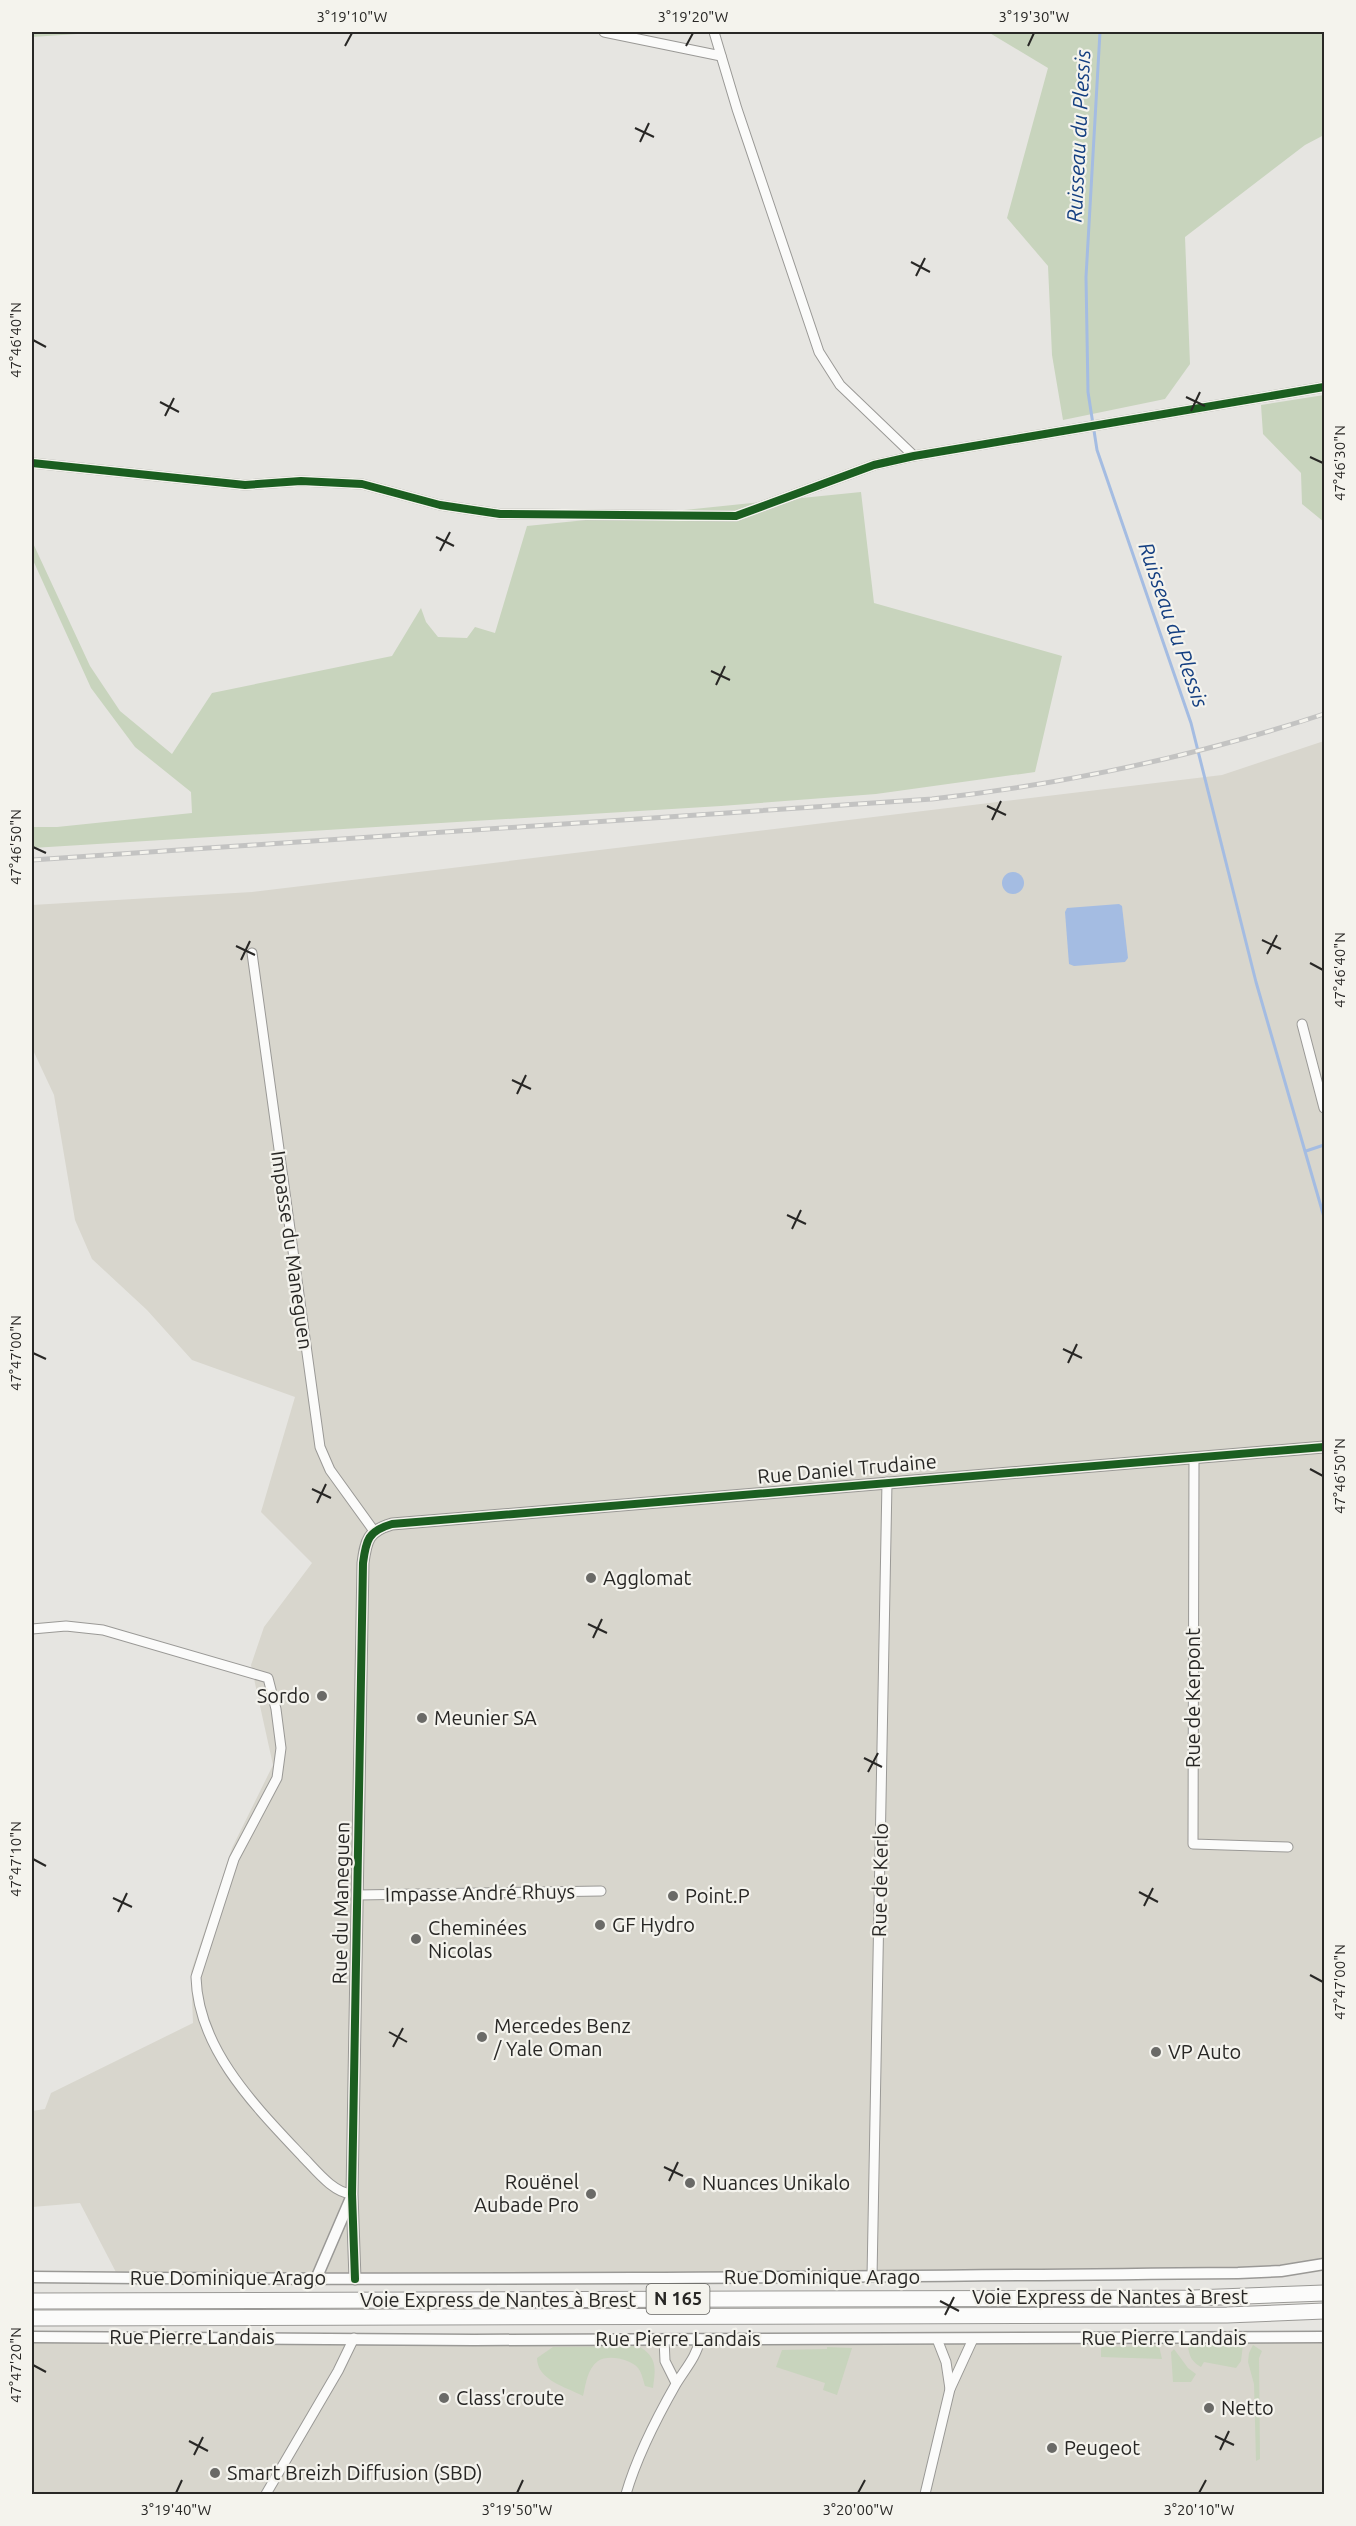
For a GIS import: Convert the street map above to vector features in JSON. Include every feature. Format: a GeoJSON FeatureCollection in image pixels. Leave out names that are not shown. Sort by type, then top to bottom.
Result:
{"type":"FeatureCollection","features":[{"type":"Feature","properties":{"kind":"highway","name":"Voie Express de Nantes à Brest"},"geometry":{"type":"LineString","coordinates":[[32,2301],[1194,2298],[1324,2293]]}},
{"type":"Feature","properties":{"kind":"highway","name":"Voie Express de Nantes à Brest"},"geometry":{"type":"LineString","coordinates":[[32,2318],[1227,2315],[1324,2311]]}},
{"type":"Feature","properties":{"kind":"street"},"geometry":{"type":"LineString","coordinates":[[604,32],[696,53],[721,56]]}},
{"type":"Feature","properties":{"kind":"street"},"geometry":{"type":"LineString","coordinates":[[714,32],[778,236],[819,351],[840,385],[914,456]]}},
{"type":"Feature","properties":{"kind":"street"},"geometry":{"type":"LineString","coordinates":[[32,463],[245,485],[301,481],[362,484],[440,505],[500,514],[736,516],[874,465],[914,456],[1324,387]]}},
{"type":"Feature","properties":{"kind":"street","name":"Impasse du Maneguen"},"geometry":{"type":"LineString","coordinates":[[252,953],[320,1447],[330,1470],[374,1531]]}},
{"type":"Feature","properties":{"kind":"street"},"geometry":{"type":"LineString","coordinates":[[1302,1024],[1324,1108]]}},
{"type":"Feature","properties":{"kind":"street","name":"Rue Daniel Trudaine"},"geometry":{"type":"LineString","coordinates":[[374,1531],[392,1524],[1324,1446]]}},
{"type":"Feature","properties":{"kind":"street","name":"Rue de Kerpont"},"geometry":{"type":"LineString","coordinates":[[1194,1457],[1193,1844],[1288,1847]]}},
{"type":"Feature","properties":{"kind":"street","name":"Rue de Kerlo"},"geometry":{"type":"LineString","coordinates":[[872,2277],[887,1482]]}},
{"type":"Feature","properties":{"kind":"street","name":"Rue du Maneguen"},"geometry":{"type":"LineString","coordinates":[[355,2279],[352,2194],[363,1563],[366,1545],[374,1531]]}},
{"type":"Feature","properties":{"kind":"street"},"geometry":{"type":"LineString","coordinates":[[32,1629],[66,1626],[103,1630],[268,1678],[276,1709],[281,1748],[277,1778],[234,1859],[196,1977],[196,1995],[201,2015],[217,2047],[249,2100],[318,2173],[343,2194],[352,2194]]}},
{"type":"Feature","properties":{"kind":"street","name":"Impasse André Rhuys"},"geometry":{"type":"LineString","coordinates":[[358,1895],[601,1891]]}},
{"type":"Feature","properties":{"kind":"street","name":"Rue du Maneguen"},"geometry":{"type":"LineString","coordinates":[[316,2279],[352,2194]]}},
{"type":"Feature","properties":{"kind":"street","name":"Rue Dominique Arago"},"geometry":{"type":"LineString","coordinates":[[32,2277],[355,2279],[872,2277],[1238,2273],[1281,2271],[1324,2264]]}},
{"type":"Feature","properties":{"kind":"street","name":"Rue Pierre Landais"},"geometry":{"type":"LineString","coordinates":[[32,2337],[445,2340],[1324,2337]]}},
{"type":"Feature","properties":{"kind":"street"},"geometry":{"type":"LineString","coordinates":[[266,2494],[338,2371],[354,2338]]}},
{"type":"Feature","properties":{"kind":"street"},"geometry":{"type":"LineString","coordinates":[[664,2339],[665,2361],[676,2383]]}},
{"type":"Feature","properties":{"kind":"street"},"geometry":{"type":"LineString","coordinates":[[626,2494],[631,2472],[676,2383],[698,2349],[700,2339]]}},
{"type":"Feature","properties":{"kind":"street"},"geometry":{"type":"LineString","coordinates":[[937,2339],[946,2362],[950,2389]]}},
{"type":"Feature","properties":{"kind":"street"},"geometry":{"type":"LineString","coordinates":[[925,2494],[950,2389],[973,2339]]}},
{"type":"Feature","properties":{"kind":"shaded area"},"geometry":{"type":"Polygon","coordinates":[[[1324,741],[1324,2264],[1281,2271],[119,2278],[80,2203],[32,2207],[32,2111],[45,2109],[51,2093],[193,2023],[191,1972],[232,1848],[273,1765],[251,1665],[264,1627],[312,1563],[261,1512],[295,1397],[192,1360],[147,1310],[92,1259],[75,1220],[54,1095],[32,1048],[32,905],[252,892],[1222,775],[1324,741]]]}},
{"type":"Feature","properties":{"kind":"shaded area"},"geometry":{"type":"Polygon","coordinates":[[[32,2337],[1324,2337],[1324,2494],[32,2494],[32,2337]]]}},
{"type":"Feature","properties":{"kind":"green space"},"geometry":{"type":"Polygon","coordinates":[[[32,32],[107,32],[32,37],[32,32]]]}},
{"type":"Feature","properties":{"kind":"green space"},"geometry":{"type":"Polygon","coordinates":[[[988,32],[1324,32],[1324,135],[1305,145],[1185,237],[1190,364],[1165,399],[1063,420],[1052,355],[1048,266],[1007,218],[1048,68],[988,32]]]}},
{"type":"Feature","properties":{"kind":"green space"},"geometry":{"type":"Polygon","coordinates":[[[1324,395],[1324,522],[1302,504],[1301,473],[1263,434],[1261,405],[1324,395]]]}},
{"type":"Feature","properties":{"kind":"green space"},"geometry":{"type":"Polygon","coordinates":[[[861,492],[874,603],[1062,656],[1035,772],[876,794],[721,806],[32,848],[32,827],[57,827],[192,813],[191,792],[135,747],[91,688],[32,558],[32,541],[90,666],[120,711],[172,754],[212,693],[392,656],[421,608],[426,622],[438,637],[467,638],[475,627],[495,633],[527,526],[861,492]]]}},
{"type":"Feature","properties":{"kind":"green space"},"geometry":{"type":"Polygon","coordinates":[[[1191,2345],[1243,2345],[1241,2361],[1236,2368],[1204,2362],[1201,2367],[1195,2363],[1188,2346],[1191,2345]]]}},
{"type":"Feature","properties":{"kind":"green space"},"geometry":{"type":"Polygon","coordinates":[[[1253,2345],[1262,2351],[1259,2358],[1260,2459],[1256,2461],[1254,2384],[1248,2362],[1253,2345]]]}},
{"type":"Feature","properties":{"kind":"green space"},"geometry":{"type":"Polygon","coordinates":[[[638,2346],[649,2354],[654,2363],[653,2388],[645,2386],[635,2365],[619,2358],[602,2359],[594,2364],[583,2396],[554,2382],[538,2366],[537,2358],[553,2347],[638,2346]]]}},
{"type":"Feature","properties":{"kind":"green space"},"geometry":{"type":"Polygon","coordinates":[[[1159,2346],[1162,2359],[1101,2357],[1101,2347],[1159,2346]]]}},
{"type":"Feature","properties":{"kind":"green space"},"geometry":{"type":"Polygon","coordinates":[[[827,2347],[852,2348],[837,2395],[823,2390],[825,2383],[776,2367],[782,2350],[827,2349],[827,2347]]]}},
{"type":"Feature","properties":{"kind":"green space"},"geometry":{"type":"Polygon","coordinates":[[[1174,2349],[1188,2368],[1196,2374],[1191,2382],[1173,2382],[1171,2352],[1174,2349]]]}},
{"type":"Feature","properties":{"kind":"water"},"geometry":{"type":"Polygon","coordinates":[[[1013,872],[1023,879],[1024,883],[1017,893],[1013,894],[1003,887],[1002,883],[1009,873],[1013,872]]]}},
{"type":"Feature","properties":{"kind":"water"},"geometry":{"type":"Polygon","coordinates":[[[1119,904],[1122,906],[1128,958],[1125,962],[1074,966],[1069,964],[1065,912],[1067,908],[1119,904]]]}},
{"type":"Feature","properties":{"kind":"waterway","name":"Ruisseau du Plessis"},"geometry":{"type":"LineString","coordinates":[[1100,32],[1086,277],[1088,392],[1097,450],[1191,723],[1256,982],[1324,1217]]}},
{"type":"Feature","properties":{"kind":"waterway"},"geometry":{"type":"LineString","coordinates":[[1306,1151],[1324,1145]]}},
{"type":"Feature","properties":{"kind":"railway"},"geometry":{"type":"LineString","coordinates":[[32,860],[932,799],[1032,785],[1130,767],[1228,743],[1324,714]]}},
{"type":"Feature","properties":{"kind":"cycle path"},"geometry":{"type":"LineString","coordinates":[[32,463],[245,485],[301,481],[362,484],[440,505],[500,514],[736,516],[874,465],[914,456],[1324,387]]}},
{"type":"Feature","properties":{"kind":"cycle path"},"geometry":{"type":"LineString","coordinates":[[355,2279],[352,2194],[363,1563],[365,1548],[373,1533],[392,1524],[1324,1447]]}},
{"type":"Feature","properties":{"kind":"place","name":"Agglomat"},"geometry":{"type":"Point","coordinates":[591,1578]}},
{"type":"Feature","properties":{"kind":"place","name":"Sordo"},"geometry":{"type":"Point","coordinates":[322,1696]}},
{"type":"Feature","properties":{"kind":"place","name":"Meunier SA"},"geometry":{"type":"Point","coordinates":[422,1718]}},
{"type":"Feature","properties":{"kind":"place","name":"Point.P"},"geometry":{"type":"Point","coordinates":[673,1896]}},
{"type":"Feature","properties":{"kind":"place","name":"GF Hydro"},"geometry":{"type":"Point","coordinates":[600,1925]}},
{"type":"Feature","properties":{"kind":"place","name":"Cheminées Nicolas"},"geometry":{"type":"Point","coordinates":[416,1939]}},
{"type":"Feature","properties":{"kind":"place","name":"Mercedes Benz / Yale Oman"},"geometry":{"type":"Point","coordinates":[482,2037]}},
{"type":"Feature","properties":{"kind":"place","name":"VP Auto"},"geometry":{"type":"Point","coordinates":[1156,2052]}},
{"type":"Feature","properties":{"kind":"place","name":"Nuances Unikalo"},"geometry":{"type":"Point","coordinates":[690,2183]}},
{"type":"Feature","properties":{"kind":"place","name":"Rouënel Aubade Pro"},"geometry":{"type":"Point","coordinates":[591,2194]}},
{"type":"Feature","properties":{"kind":"place","name":"Class'croute"},"geometry":{"type":"Point","coordinates":[444,2398]}},
{"type":"Feature","properties":{"kind":"place","name":"Netto"},"geometry":{"type":"Point","coordinates":[1209,2408]}},
{"type":"Feature","properties":{"kind":"place","name":"Peugeot"},"geometry":{"type":"Point","coordinates":[1052,2448]}},
{"type":"Feature","properties":{"kind":"place","name":"Smart Breizh Diffusion (SBD)"},"geometry":{"type":"Point","coordinates":[215,2473]}}]}
